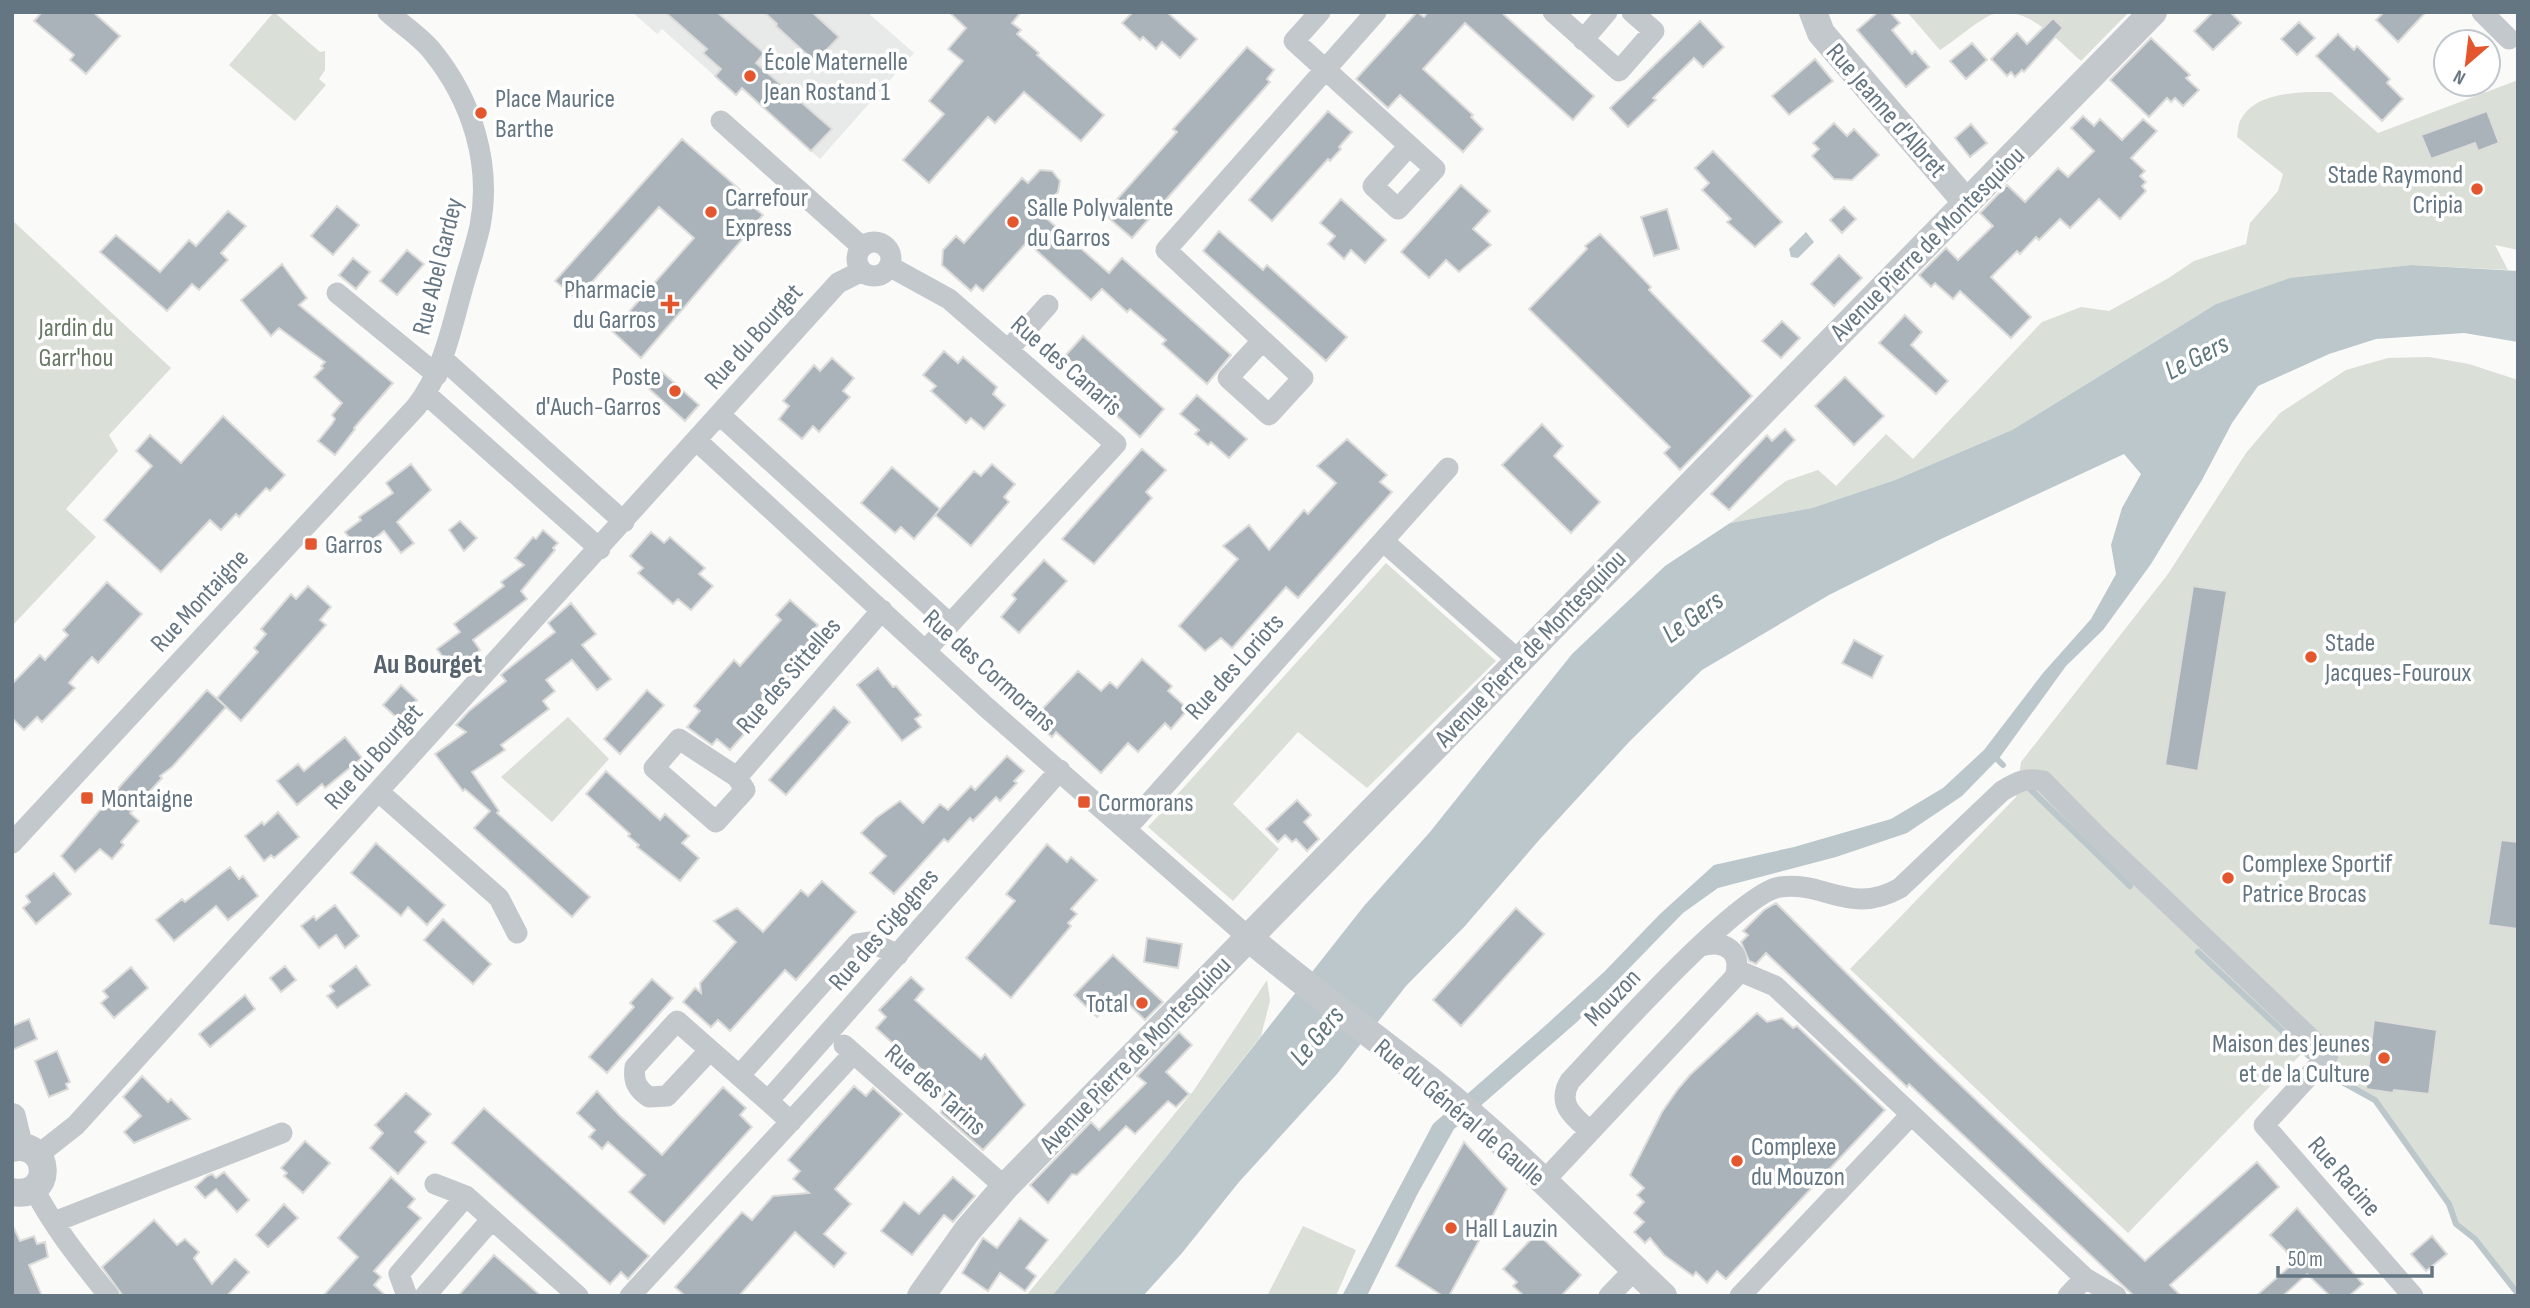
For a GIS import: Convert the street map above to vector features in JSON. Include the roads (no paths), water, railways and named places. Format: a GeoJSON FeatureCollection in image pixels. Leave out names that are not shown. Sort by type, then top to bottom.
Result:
{"type":"FeatureCollection","features":[{"type":"Feature","properties":{"kind":"street","name":"Rue Abel Gardey"},"geometry":{"type":"LineString","coordinates":[[388,12],[432,50],[458,90],[482,154],[484,192],[480,227],[440,367],[426,394]]}},
{"type":"Feature","properties":{"kind":"street"},"geometry":{"type":"LineString","coordinates":[[1320,12],[1294,41],[1409,146]]}},
{"type":"Feature","properties":{"kind":"street"},"geometry":{"type":"LineString","coordinates":[[1262,341],[1166,250],[1376,12]]}},
{"type":"Feature","properties":{"kind":"street"},"geometry":{"type":"LineString","coordinates":[[1553,12],[1619,71],[1654,31],[1632,12]]}},
{"type":"Feature","properties":{"kind":"street"},"geometry":{"type":"LineString","coordinates":[[1583,40],[1607,12]]}},
{"type":"Feature","properties":{"kind":"street","name":"Rue Jeanne d'Albret"},"geometry":{"type":"LineString","coordinates":[[1813,12],[1821,33],[1967,203]]}},
{"type":"Feature","properties":{"kind":"street","name":"Avenue Pierre de Montesquiou"},"geometry":{"type":"LineString","coordinates":[[921,1296],[967,1231],[1005,1187],[2153,12]]}},
{"type":"Feature","properties":{"kind":"street"},"geometry":{"type":"LineString","coordinates":[[2482,12],[2509,39]]}},
{"type":"Feature","properties":{"kind":"street"},"geometry":{"type":"LineString","coordinates":[[721,121],[862,247]]}},
{"type":"Feature","properties":{"kind":"street"},"geometry":{"type":"LineString","coordinates":[[868,243],[881,243],[889,253],[889,266],[880,275],[874,276],[862,271],[857,259],[862,247],[868,243]]}},
{"type":"Feature","properties":{"kind":"street","name":"Rue des Canaris"},"geometry":{"type":"LineString","coordinates":[[889,266],[949,299],[1116,444],[926,650]]}},
{"type":"Feature","properties":{"kind":"street","name":"Rue du Bourget"},"geometry":{"type":"LineString","coordinates":[[23,1150],[76,1125],[838,283],[862,271]]}},
{"type":"Feature","properties":{"kind":"street"},"geometry":{"type":"LineString","coordinates":[[337,293],[440,367],[624,522]]}},
{"type":"Feature","properties":{"kind":"street"},"geometry":{"type":"LineString","coordinates":[[1008,350],[1048,305]]}},
{"type":"Feature","properties":{"kind":"street"},"geometry":{"type":"LineString","coordinates":[[426,394],[600,549]]}},
{"type":"Feature","properties":{"kind":"street","name":"Rue Montaigne"},"geometry":{"type":"LineString","coordinates":[[12,843],[426,394]]}},
{"type":"Feature","properties":{"kind":"street","name":"Rue des Cormorans"},"geometry":{"type":"LineString","coordinates":[[720,415],[950,624]]}},
{"type":"Feature","properties":{"kind":"street","name":"Rue des Cormorans"},"geometry":{"type":"LineString","coordinates":[[696,441],[1248,937]]}},
{"type":"Feature","properties":{"kind":"street","name":"Rue des Loriots"},"geometry":{"type":"LineString","coordinates":[[1126,829],[1448,468]]}},
{"type":"Feature","properties":{"kind":"street"},"geometry":{"type":"LineString","coordinates":[[1384,541],[1518,660]]}},
{"type":"Feature","properties":{"kind":"street","name":"Rue des Sittelles"},"geometry":{"type":"LineString","coordinates":[[737,777],[882,610]]}},
{"type":"Feature","properties":{"kind":"street","name":"Rue des Cigognes"},"geometry":{"type":"LineString","coordinates":[[768,1101],[1060,770]]}},
{"type":"Feature","properties":{"kind":"street","name":"Mouzon"},"geometry":{"type":"LineString","coordinates":[[1590,1131],[1565,1105],[1565,1088],[1701,946],[1759,895],[1780,887],[1795,887],[1852,899],[1870,900],[1886,896],[1900,888],[2002,791],[2019,781],[2032,778],[2043,781],[2098,837],[2328,1055],[2264,1125]]}},
{"type":"Feature","properties":{"kind":"street"},"geometry":{"type":"LineString","coordinates":[[379,792],[499,898],[517,933]]}},
{"type":"Feature","properties":{"kind":"street","name":"Rue du Général de Gaulle"},"geometry":{"type":"LineString","coordinates":[[1248,937],[1487,1130],[1663,1296]]}},
{"type":"Feature","properties":{"kind":"street"},"geometry":{"type":"LineString","coordinates":[[740,1076],[858,944],[871,942],[898,955]]}},
{"type":"Feature","properties":{"kind":"street"},"geometry":{"type":"LineString","coordinates":[[1543,1182],[1730,983],[1737,970],[1733,952],[1723,944],[1713,942],[1701,946]]}},
{"type":"Feature","properties":{"kind":"street"},"geometry":{"type":"LineString","coordinates":[[1737,970],[1775,986],[2085,1278],[2116,1296]]}},
{"type":"Feature","properties":{"kind":"street","name":"Rue des Tarins"},"geometry":{"type":"LineString","coordinates":[[830,1033],[1005,1187]]}},
{"type":"Feature","properties":{"kind":"street"},"geometry":{"type":"LineString","coordinates":[[710,1050],[791,1122]]}},
{"type":"Feature","properties":{"kind":"street"},"geometry":{"type":"LineString","coordinates":[[630,1296],[853,1054]]}},
{"type":"Feature","properties":{"kind":"street"},"geometry":{"type":"LineString","coordinates":[[1740,1296],[1911,1115]]}},
{"type":"Feature","properties":{"kind":"street"},"geometry":{"type":"LineString","coordinates":[[12,1116],[23,1150],[42,1163],[40,1182],[23,1191],[54,1222],[109,1296]]}},
{"type":"Feature","properties":{"kind":"street","name":"Rue Racine"},"geometry":{"type":"LineString","coordinates":[[2264,1125],[2413,1296]]}},
{"type":"Feature","properties":{"kind":"street"},"geometry":{"type":"LineString","coordinates":[[54,1222],[282,1133]]}},
{"type":"Feature","properties":{"kind":"street"},"geometry":{"type":"LineString","coordinates":[[435,1184],[466,1196],[578,1296]]}},
{"type":"Feature","properties":{"kind":"street"},"geometry":{"type":"LineString","coordinates":[[407,1296],[399,1274],[466,1196]]}},
{"type":"Feature","properties":{"kind":"street"},"geometry":{"type":"LineString","coordinates":[[425,1296],[492,1219]]}},
{"type":"Feature","properties":{"kind":"street"},"geometry":{"type":"LineString","coordinates":[[1609,1296],[1635,1269]]}},
{"type":"Feature","properties":{"kind":"street"},"geometry":{"type":"LineString","coordinates":[[2068,1296],[2085,1278]]}},
{"type":"Feature","properties":{"kind":"water"},"geometry":{"type":"Polygon","coordinates":[[[1806,232],[1814,242],[1798,258],[1791,257],[1789,249],[1806,232]]]}},
{"type":"Feature","properties":{"kind":"water","name":"Le Gers"},"geometry":{"type":"Polygon","coordinates":[[[2411,265],[2518,271],[2518,342],[2464,333],[2376,339],[2329,354],[2258,386],[2232,423],[2202,480],[2151,564],[2103,630],[2066,666],[2000,757],[1962,796],[1907,833],[1836,857],[1718,888],[1683,913],[1577,1022],[1454,1129],[1418,1193],[1367,1296],[1342,1296],[1433,1124],[1605,971],[1660,914],[1714,865],[1794,847],[1891,819],[1943,788],[1984,750],[2043,673],[2091,619],[2116,574],[2111,545],[2122,508],[2141,474],[2124,454],[1941,539],[1829,595],[1702,670],[1629,742],[1465,926],[1406,986],[1337,1074],[1239,1182],[1182,1253],[1143,1296],[1052,1296],[1167,1156],[1364,906],[1430,832],[1572,654],[1665,566],[1730,523],[1812,508],[1895,480],[2012,430],[2216,304],[2290,278],[2411,265]]]}},
{"type":"Feature","properties":{"kind":"waterway"},"geometry":{"type":"LineString","coordinates":[[1992,754],[2003,765]]}},
{"type":"Feature","properties":{"kind":"waterway"},"geometry":{"type":"LineString","coordinates":[[2031,790],[2130,886]]}},
{"type":"Feature","properties":{"kind":"waterway"},"geometry":{"type":"LineString","coordinates":[[2198,952],[2309,1056]]}},
{"type":"Feature","properties":{"kind":"waterway"},"geometry":{"type":"LineString","coordinates":[[2326,1073],[2375,1100],[2449,1204],[2456,1224],[2475,1239],[2518,1294]]}},
{"type":"Feature","properties":{"kind":"place","name":"École Maternelle Jean Rostand 1"},"geometry":{"type":"Point","coordinates":[750,76]}},
{"type":"Feature","properties":{"kind":"place","name":"Place Maurice Barthe"},"geometry":{"type":"Point","coordinates":[481,113]}},
{"type":"Feature","properties":{"kind":"place","name":"Stade Raymond Cripia"},"geometry":{"type":"Point","coordinates":[2477,189]}},
{"type":"Feature","properties":{"kind":"place","name":"Carrefour Express"},"geometry":{"type":"Point","coordinates":[711,212]}},
{"type":"Feature","properties":{"kind":"place","name":"Salle Polyvalente du Garros"},"geometry":{"type":"Point","coordinates":[1013,222]}},
{"type":"Feature","properties":{"kind":"place","name":"Pharmacie du Garros"},"geometry":{"type":"Point","coordinates":[670,304]}},
{"type":"Feature","properties":{"kind":"place","name":"Poste d'Auch-Garros"},"geometry":{"type":"Point","coordinates":[675,391]}},
{"type":"Feature","properties":{"kind":"place","name":"Garros"},"geometry":{"type":"Point","coordinates":[311,544]}},
{"type":"Feature","properties":{"kind":"place","name":"Stade Jacques-Fouroux"},"geometry":{"type":"Point","coordinates":[2311,657]}},
{"type":"Feature","properties":{"kind":"place","name":"Montaigne"},"geometry":{"type":"Point","coordinates":[87,798]}},
{"type":"Feature","properties":{"kind":"place","name":"Cormorans"},"geometry":{"type":"Point","coordinates":[1084,802]}},
{"type":"Feature","properties":{"kind":"place","name":"Complexe Sportif Patrice Brocas"},"geometry":{"type":"Point","coordinates":[2228,878]}},
{"type":"Feature","properties":{"kind":"place","name":"Total"},"geometry":{"type":"Point","coordinates":[1142,1003]}},
{"type":"Feature","properties":{"kind":"place","name":"Maison des Jeunes et de la Culture"},"geometry":{"type":"Point","coordinates":[2384,1058]}},
{"type":"Feature","properties":{"kind":"place","name":"Complexe du Mouzon"},"geometry":{"type":"Point","coordinates":[1737,1161]}},
{"type":"Feature","properties":{"kind":"place","name":"Hall Lauzin"},"geometry":{"type":"Point","coordinates":[1451,1228]}},
{"type":"Feature","properties":{"kind":"district","name":"Au Bourget"},"geometry":{"type":"Point","coordinates":[428,663]}},
{"type":"Feature","properties":{"kind":"park label","name":"Jardin du Garr'hou"},"geometry":{"type":"Point","coordinates":[76,342]}}]}
